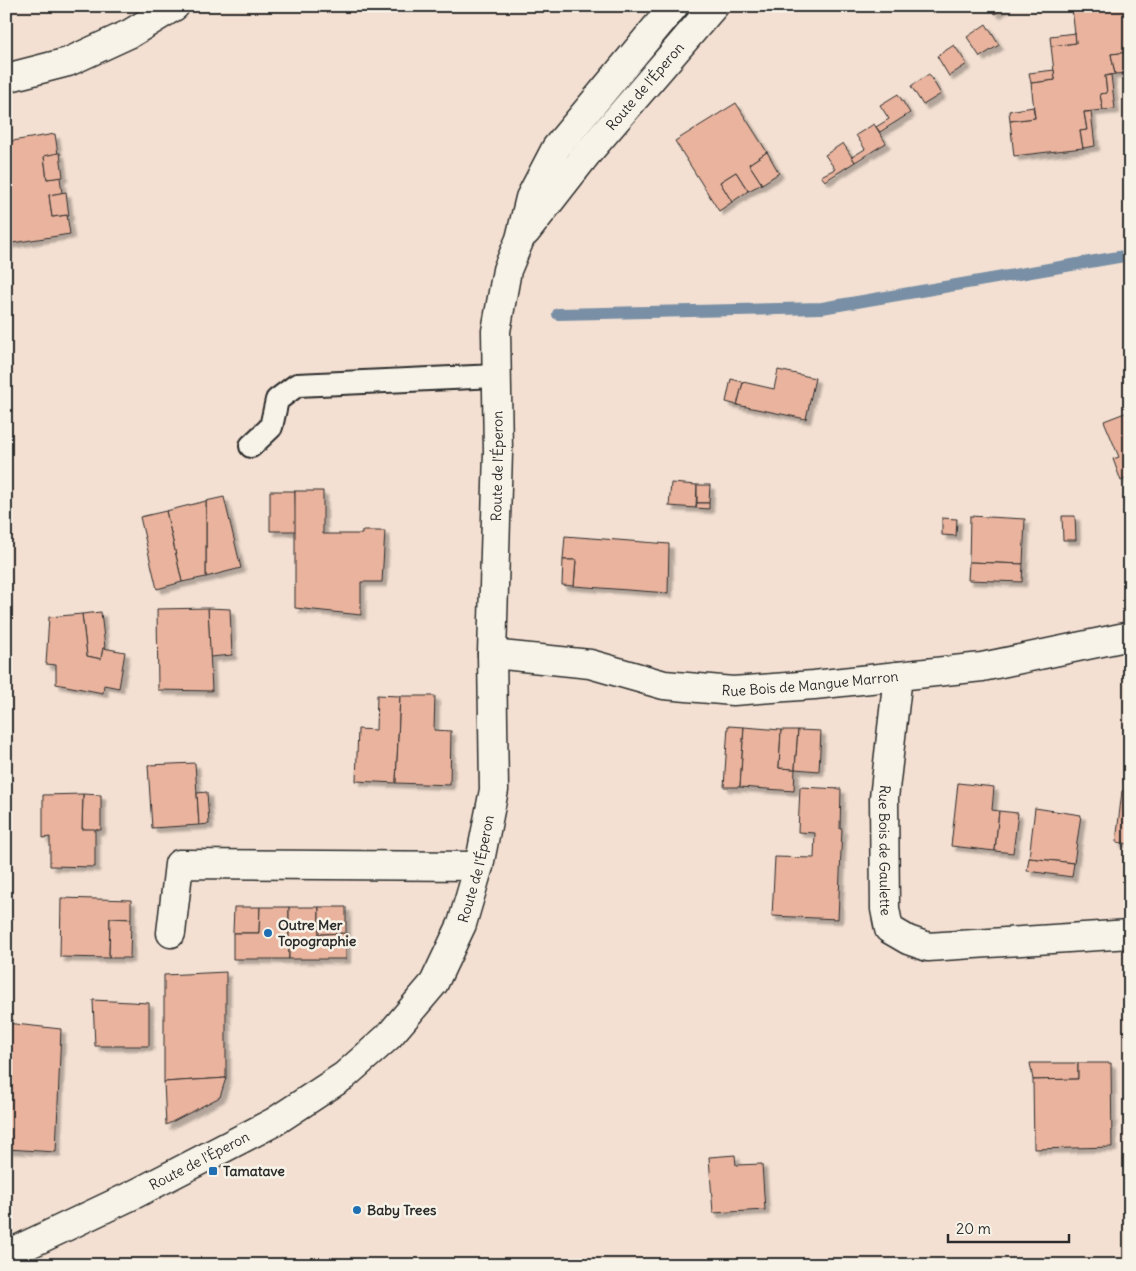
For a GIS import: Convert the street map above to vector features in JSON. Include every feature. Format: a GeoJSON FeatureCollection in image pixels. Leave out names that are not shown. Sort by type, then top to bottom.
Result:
{"type":"FeatureCollection","features":[{"type":"Feature","properties":{"kind":"main road"},"geometry":{"type":"LineString","coordinates":[[6,78],[68,62],[131,33],[175,6]]}},
{"type":"Feature","properties":{"kind":"main road","name":"Route de l'Éperon"},"geometry":{"type":"LineString","coordinates":[[6,1255],[135,1194],[274,1122],[344,1076],[390,1036],[434,982],[462,924],[479,866],[494,790],[492,654],[498,452],[496,331],[507,270],[520,239],[530,198],[556,148],[674,6]]}},
{"type":"Feature","properties":{"kind":"main road","name":"Route de l'Éperon"},"geometry":{"type":"LineString","coordinates":[[520,239],[586,155],[714,6]]}},
{"type":"Feature","properties":{"kind":"main road","name":"Rue Bois de Mangue Marron"},"geometry":{"type":"LineString","coordinates":[[492,654],[590,664],[664,685],[734,691],[814,685],[982,667],[1130,636]]}},
{"type":"Feature","properties":{"kind":"main road","name":"Rue Bois de Gaulette"},"geometry":{"type":"LineString","coordinates":[[898,676],[884,798],[886,909],[889,929],[908,940],[928,947],[1130,934]]}},
{"type":"Feature","properties":{"kind":"main road"},"geometry":{"type":"LineString","coordinates":[[171,933],[179,864],[479,866]]}},
{"type":"Feature","properties":{"kind":"lane"},"geometry":{"type":"LineString","coordinates":[[251,446],[271,428],[277,400],[297,384],[496,376]]}},
{"type":"Feature","properties":{"kind":"building"},"geometry":{"type":"Polygon","coordinates":[[[991,6],[1007,6],[995,14],[991,6]]]}},
{"type":"Feature","properties":{"kind":"building"},"geometry":{"type":"Polygon","coordinates":[[[1130,6],[1130,52],[1111,54],[1115,74],[1105,76],[1107,93],[1100,94],[1103,110],[1084,112],[1087,130],[1080,131],[1083,148],[1014,156],[1010,121],[1035,118],[1031,83],[1055,80],[1051,46],[1076,43],[1072,8],[1130,6]]]}},
{"type":"Feature","properties":{"kind":"building"},"geometry":{"type":"Polygon","coordinates":[[[986,24],[999,45],[980,57],[967,37],[986,24]]]}},
{"type":"Feature","properties":{"kind":"building"},"geometry":{"type":"Polygon","coordinates":[[[1075,33],[1076,43],[1051,46],[1050,36],[1075,33]]]}},
{"type":"Feature","properties":{"kind":"building"},"geometry":{"type":"Polygon","coordinates":[[[954,45],[967,64],[949,76],[937,56],[954,45]]]}},
{"type":"Feature","properties":{"kind":"building"},"geometry":{"type":"Polygon","coordinates":[[[1130,52],[1130,73],[1115,74],[1111,54],[1130,52]]]}},
{"type":"Feature","properties":{"kind":"building"},"geometry":{"type":"Polygon","coordinates":[[[1054,70],[1055,80],[1031,83],[1029,73],[1054,70]]]}},
{"type":"Feature","properties":{"kind":"building"},"geometry":{"type":"Polygon","coordinates":[[[929,74],[941,94],[923,105],[911,86],[929,74]]]}},
{"type":"Feature","properties":{"kind":"building"},"geometry":{"type":"Polygon","coordinates":[[[1111,75],[1115,109],[1103,110],[1100,94],[1107,93],[1105,76],[1111,75]]]}},
{"type":"Feature","properties":{"kind":"building"},"geometry":{"type":"Polygon","coordinates":[[[898,94],[910,113],[880,132],[876,127],[889,119],[880,105],[898,94]]]}},
{"type":"Feature","properties":{"kind":"building"},"geometry":{"type":"Polygon","coordinates":[[[736,103],[767,152],[749,164],[762,184],[748,191],[736,172],[720,182],[732,202],[719,211],[675,141],[736,103]]]}},
{"type":"Feature","properties":{"kind":"building"},"geometry":{"type":"Polygon","coordinates":[[[1033,107],[1035,118],[1010,121],[1009,111],[1033,107]]]}},
{"type":"Feature","properties":{"kind":"building"},"geometry":{"type":"Polygon","coordinates":[[[1084,112],[1091,112],[1095,146],[1083,148],[1080,131],[1087,130],[1084,112]]]}},
{"type":"Feature","properties":{"kind":"building"},"geometry":{"type":"Polygon","coordinates":[[[874,124],[886,143],[855,162],[852,157],[865,149],[856,135],[874,124]]]}},
{"type":"Feature","properties":{"kind":"building"},"geometry":{"type":"Polygon","coordinates":[[[55,134],[58,154],[44,156],[47,179],[60,177],[62,193],[49,195],[52,217],[67,215],[70,234],[6,244],[6,142],[55,134]]]}},
{"type":"Feature","properties":{"kind":"building"},"geometry":{"type":"Polygon","coordinates":[[[843,143],[855,162],[825,181],[821,176],[835,169],[825,155],[843,143]]]}},
{"type":"Feature","properties":{"kind":"building"},"geometry":{"type":"Polygon","coordinates":[[[767,152],[779,173],[762,184],[749,164],[767,152]]]}},
{"type":"Feature","properties":{"kind":"building"},"geometry":{"type":"Polygon","coordinates":[[[60,153],[63,177],[47,179],[44,156],[60,153]]]}},
{"type":"Feature","properties":{"kind":"building"},"geometry":{"type":"Polygon","coordinates":[[[736,172],[748,191],[732,202],[720,182],[736,172]]]}},
{"type":"Feature","properties":{"kind":"building"},"geometry":{"type":"Polygon","coordinates":[[[66,192],[69,216],[52,217],[49,195],[66,192]]]}},
{"type":"Feature","properties":{"kind":"building"},"geometry":{"type":"Polygon","coordinates":[[[778,370],[815,378],[806,419],[737,405],[743,382],[774,389],[778,370]]]}},
{"type":"Feature","properties":{"kind":"building"},"geometry":{"type":"Polygon","coordinates":[[[731,379],[743,382],[737,405],[726,402],[731,379]]]}},
{"type":"Feature","properties":{"kind":"building"},"geometry":{"type":"Polygon","coordinates":[[[1130,411],[1130,486],[1127,478],[1121,481],[1113,459],[1119,457],[1104,421],[1130,411]]]}},
{"type":"Feature","properties":{"kind":"building"},"geometry":{"type":"Polygon","coordinates":[[[671,483],[697,485],[696,508],[669,506],[671,483]]]}},
{"type":"Feature","properties":{"kind":"building"},"geometry":{"type":"Polygon","coordinates":[[[697,485],[710,485],[709,503],[697,503],[697,485]]]}},
{"type":"Feature","properties":{"kind":"building"},"geometry":{"type":"Polygon","coordinates":[[[270,491],[295,491],[296,531],[270,531],[270,491]]]}},
{"type":"Feature","properties":{"kind":"building"},"geometry":{"type":"Polygon","coordinates":[[[295,491],[323,491],[323,534],[362,534],[362,531],[385,531],[382,582],[361,582],[361,615],[295,608],[295,491]]]}},
{"type":"Feature","properties":{"kind":"building"},"geometry":{"type":"Polygon","coordinates":[[[224,497],[241,568],[206,577],[206,501],[224,497]]]}},
{"type":"Feature","properties":{"kind":"building"},"geometry":{"type":"Polygon","coordinates":[[[206,501],[206,577],[182,582],[166,511],[206,501]]]}},
{"type":"Feature","properties":{"kind":"building"},"geometry":{"type":"Polygon","coordinates":[[[697,503],[709,503],[709,509],[696,508],[697,503]]]}},
{"type":"Feature","properties":{"kind":"building"},"geometry":{"type":"Polygon","coordinates":[[[166,511],[182,582],[157,589],[140,517],[166,511]]]}},
{"type":"Feature","properties":{"kind":"building"},"geometry":{"type":"Polygon","coordinates":[[[970,516],[1025,519],[1023,564],[969,562],[970,516]]]}},
{"type":"Feature","properties":{"kind":"building"},"geometry":{"type":"Polygon","coordinates":[[[1062,516],[1075,516],[1076,540],[1063,540],[1062,516]]]}},
{"type":"Feature","properties":{"kind":"building"},"geometry":{"type":"Polygon","coordinates":[[[942,518],[957,519],[956,536],[942,535],[942,518]]]}},
{"type":"Feature","properties":{"kind":"building"},"geometry":{"type":"Polygon","coordinates":[[[565,536],[669,544],[668,593],[574,586],[576,560],[563,560],[565,536]]]}},
{"type":"Feature","properties":{"kind":"building"},"geometry":{"type":"Polygon","coordinates":[[[563,560],[576,560],[574,586],[562,585],[563,560]]]}},
{"type":"Feature","properties":{"kind":"building"},"geometry":{"type":"Polygon","coordinates":[[[969,562],[1023,564],[1022,582],[968,580],[969,562]]]}},
{"type":"Feature","properties":{"kind":"building"},"geometry":{"type":"Polygon","coordinates":[[[208,608],[230,609],[232,655],[210,657],[208,608]]]}},
{"type":"Feature","properties":{"kind":"building"},"geometry":{"type":"Polygon","coordinates":[[[208,608],[212,691],[158,690],[157,609],[208,608]]]}},
{"type":"Feature","properties":{"kind":"building"},"geometry":{"type":"Polygon","coordinates":[[[101,612],[105,648],[103,648],[101,659],[87,656],[82,614],[101,612]]]}},
{"type":"Feature","properties":{"kind":"building"},"geometry":{"type":"Polygon","coordinates":[[[82,614],[87,656],[101,659],[103,648],[125,652],[119,688],[104,685],[103,693],[56,684],[56,665],[46,664],[49,617],[82,614]]]}},
{"type":"Feature","properties":{"kind":"building"},"geometry":{"type":"Polygon","coordinates":[[[377,695],[400,696],[396,783],[356,781],[358,729],[376,730],[377,695]]]}},
{"type":"Feature","properties":{"kind":"building"},"geometry":{"type":"Polygon","coordinates":[[[400,696],[435,696],[434,730],[451,731],[450,785],[396,783],[400,696]]]}},
{"type":"Feature","properties":{"kind":"building"},"geometry":{"type":"Polygon","coordinates":[[[728,726],[744,727],[740,787],[724,787],[728,726]]]}},
{"type":"Feature","properties":{"kind":"building"},"geometry":{"type":"Polygon","coordinates":[[[744,727],[781,730],[779,768],[795,769],[794,791],[740,787],[744,727]]]}},
{"type":"Feature","properties":{"kind":"building"},"geometry":{"type":"Polygon","coordinates":[[[781,730],[798,730],[795,769],[779,768],[781,730]]]}},
{"type":"Feature","properties":{"kind":"building"},"geometry":{"type":"Polygon","coordinates":[[[798,730],[821,731],[819,771],[795,769],[798,730]]]}},
{"type":"Feature","properties":{"kind":"building"},"geometry":{"type":"Polygon","coordinates":[[[195,763],[199,825],[152,828],[148,765],[195,763]]]}},
{"type":"Feature","properties":{"kind":"building"},"geometry":{"type":"Polygon","coordinates":[[[958,783],[994,787],[992,810],[999,811],[995,851],[951,846],[958,783]]]}},
{"type":"Feature","properties":{"kind":"building"},"geometry":{"type":"Polygon","coordinates":[[[800,787],[841,789],[840,829],[842,829],[838,919],[772,916],[775,857],[814,858],[815,833],[798,832],[800,787]]]}},
{"type":"Feature","properties":{"kind":"building"},"geometry":{"type":"Polygon","coordinates":[[[1122,791],[1130,792],[1130,844],[1116,842],[1122,791]]]}},
{"type":"Feature","properties":{"kind":"building"},"geometry":{"type":"Polygon","coordinates":[[[207,792],[209,824],[199,825],[197,793],[207,792]]]}},
{"type":"Feature","properties":{"kind":"building"},"geometry":{"type":"Polygon","coordinates":[[[83,794],[101,795],[101,830],[82,829],[83,794]]]}},
{"type":"Feature","properties":{"kind":"building"},"geometry":{"type":"Polygon","coordinates":[[[83,794],[82,829],[95,829],[95,867],[50,866],[50,837],[43,838],[43,795],[83,794]]]}},
{"type":"Feature","properties":{"kind":"building"},"geometry":{"type":"Polygon","coordinates":[[[1035,808],[1081,815],[1074,863],[1029,858],[1035,808]]]}},
{"type":"Feature","properties":{"kind":"building"},"geometry":{"type":"Polygon","coordinates":[[[999,811],[1018,813],[1013,853],[995,851],[999,811]]]}},
{"type":"Feature","properties":{"kind":"building"},"geometry":{"type":"Polygon","coordinates":[[[1029,858],[1074,863],[1072,877],[1027,871],[1029,858]]]}},
{"type":"Feature","properties":{"kind":"building"},"geometry":{"type":"Polygon","coordinates":[[[61,898],[131,900],[131,919],[110,918],[109,958],[60,957],[61,898]]]}},
{"type":"Feature","properties":{"kind":"building"},"geometry":{"type":"Polygon","coordinates":[[[234,907],[260,907],[259,933],[233,933],[234,907]]]}},
{"type":"Feature","properties":{"kind":"building","name":"Outre Mer Topographie"},"geometry":{"type":"Polygon","coordinates":[[[260,907],[289,907],[289,959],[233,959],[233,933],[259,933],[260,907]]]}},
{"type":"Feature","properties":{"kind":"building"},"geometry":{"type":"Polygon","coordinates":[[[289,907],[319,907],[319,934],[346,933],[346,959],[289,959],[289,907]]]}},
{"type":"Feature","properties":{"kind":"building"},"geometry":{"type":"Polygon","coordinates":[[[319,907],[346,907],[346,933],[319,934],[319,907]]]}},
{"type":"Feature","properties":{"kind":"building"},"geometry":{"type":"Polygon","coordinates":[[[110,918],[131,919],[130,958],[109,958],[110,918]]]}},
{"type":"Feature","properties":{"kind":"building"},"geometry":{"type":"Polygon","coordinates":[[[226,972],[226,1078],[164,1082],[164,975],[226,972]]]}},
{"type":"Feature","properties":{"kind":"building"},"geometry":{"type":"Polygon","coordinates":[[[93,1000],[149,1003],[149,1046],[95,1046],[93,1000]]]}},
{"type":"Feature","properties":{"kind":"building"},"geometry":{"type":"Polygon","coordinates":[[[6,1023],[61,1029],[56,1152],[6,1149],[6,1023]]]}},
{"type":"Feature","properties":{"kind":"building"},"geometry":{"type":"Polygon","coordinates":[[[1030,1063],[1078,1063],[1078,1079],[1033,1080],[1030,1063]]]}},
{"type":"Feature","properties":{"kind":"building"},"geometry":{"type":"Polygon","coordinates":[[[1078,1063],[1111,1063],[1112,1147],[1034,1149],[1033,1080],[1078,1079],[1078,1063]]]}},
{"type":"Feature","properties":{"kind":"building"},"geometry":{"type":"Polygon","coordinates":[[[226,1078],[220,1097],[166,1125],[164,1082],[226,1078]]]}},
{"type":"Feature","properties":{"kind":"building"},"geometry":{"type":"Polygon","coordinates":[[[735,1155],[736,1165],[762,1164],[765,1210],[713,1213],[709,1157],[735,1155]]]}},
{"type":"Feature","properties":{"kind":"waterway"},"geometry":{"type":"LineString","coordinates":[[558,314],[822,308],[1130,255]]}},
{"type":"Feature","properties":{"kind":"place","name":"Outre Mer Topographie"},"geometry":{"type":"Point","coordinates":[268,933]}},
{"type":"Feature","properties":{"kind":"place","name":"Tamatave"},"geometry":{"type":"Point","coordinates":[213,1171]}},
{"type":"Feature","properties":{"kind":"place","name":"Baby Trees"},"geometry":{"type":"Point","coordinates":[357,1210]}}]}
